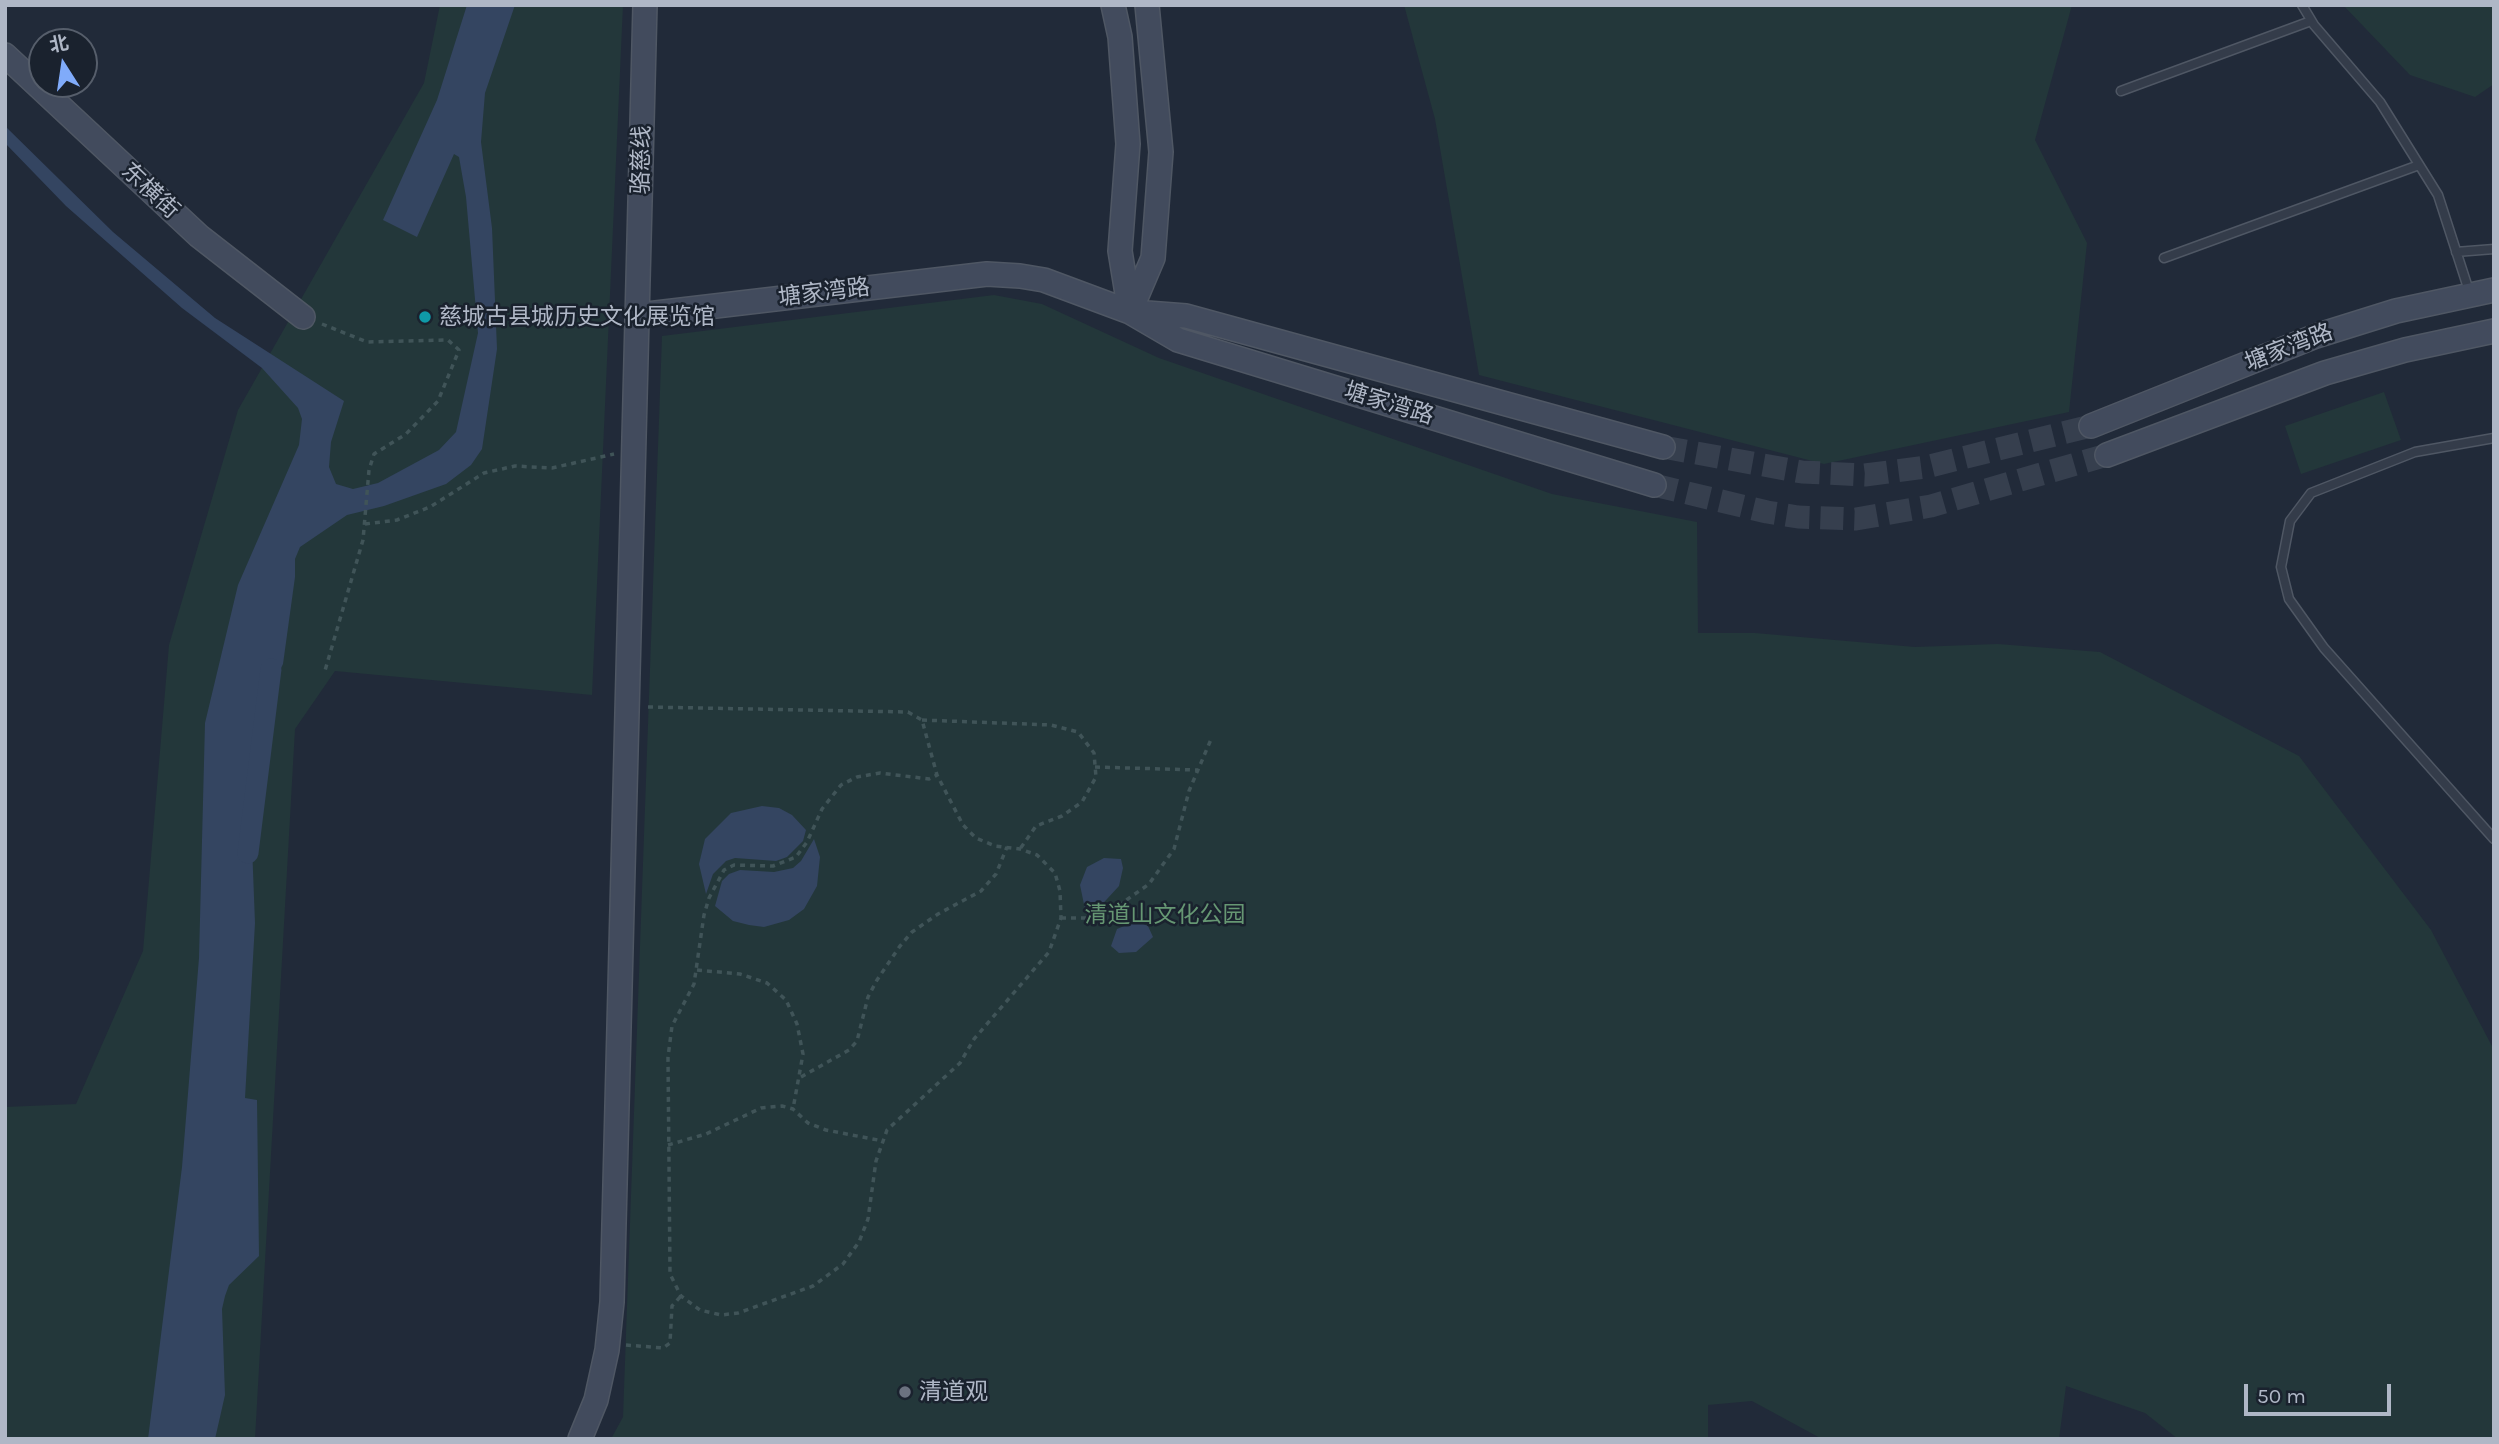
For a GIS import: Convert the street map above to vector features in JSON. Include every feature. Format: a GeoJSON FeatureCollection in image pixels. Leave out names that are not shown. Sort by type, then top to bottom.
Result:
{"type":"FeatureCollection","features":[{"type":"Feature","properties":{"kind":"main road","name":"骆慈线"},"geometry":{"type":"LineString","coordinates":[[580,1439],[596,1400],[608,1344],[639,315],[645,5]]}},
{"type":"Feature","properties":{"kind":"main road"},"geometry":{"type":"LineString","coordinates":[[1113,5],[1120,37],[1128,144],[1120,251],[1130,312]]}},
{"type":"Feature","properties":{"kind":"main road"},"geometry":{"type":"LineString","coordinates":[[1130,312],[1153,258],[1161,152],[1147,5]]}},
{"type":"Feature","properties":{"kind":"main road","name":"东横街"},"geometry":{"type":"LineString","coordinates":[[5,55],[199,236],[303,317]]}},
{"type":"Feature","properties":{"kind":"main road","name":"塘家湾路"},"geometry":{"type":"LineString","coordinates":[[639,315],[988,274],[1044,280],[1130,312],[1178,340],[1654,485]]}},
{"type":"Feature","properties":{"kind":"main road","name":"塘家湾路"},"geometry":{"type":"LineString","coordinates":[[2091,426],[2316,336],[2396,311],[2494,290]]}},
{"type":"Feature","properties":{"kind":"main road","name":"塘家湾路"},"geometry":{"type":"LineString","coordinates":[[1130,312],[1186,316],[1663,447]]}},
{"type":"Feature","properties":{"kind":"main road","name":"塘家湾路"},"geometry":{"type":"LineString","coordinates":[[2107,454],[2325,373],[2405,350],[2494,331]]}},
{"type":"Feature","properties":{"kind":"lane"},"geometry":{"type":"LineString","coordinates":[[2302,5],[2311,21],[2380,102],[2438,195],[2470,294]]}},
{"type":"Feature","properties":{"kind":"lane"},"geometry":{"type":"LineString","coordinates":[[2120,91],[2311,21]]}},
{"type":"Feature","properties":{"kind":"lane"},"geometry":{"type":"LineString","coordinates":[[2164,258],[2418,165]]}},
{"type":"Feature","properties":{"kind":"lane"},"geometry":{"type":"LineString","coordinates":[[2456,252],[2494,249]]}},
{"type":"Feature","properties":{"kind":"lane"},"geometry":{"type":"LineString","coordinates":[[2494,438],[2415,452],[2311,493],[2290,521],[2281,567],[2289,599],[2324,648],[2494,839]]}},
{"type":"Feature","properties":{"kind":"path"},"geometry":{"type":"LineString","coordinates":[[303,317],[367,342],[448,340],[459,350],[438,401],[406,434],[374,454],[369,470],[363,540],[324,674]]}},
{"type":"Feature","properties":{"kind":"path"},"geometry":{"type":"LineString","coordinates":[[365,524],[397,520],[430,507],[484,473],[515,466],[552,468],[635,450]]}},
{"type":"Feature","properties":{"kind":"path"},"geometry":{"type":"LineString","coordinates":[[628,706],[908,712],[922,720],[1052,725],[1078,732],[1094,753],[1096,778],[1082,802],[1062,816],[1037,827],[1020,849]]}},
{"type":"Feature","properties":{"kind":"path"},"geometry":{"type":"LineString","coordinates":[[922,720],[937,775],[962,825],[976,838],[1037,855],[1055,873],[1060,891],[1061,918],[1049,952],[1030,978],[974,1039],[960,1063],[887,1130],[876,1161],[868,1219],[859,1242],[844,1264],[813,1286],[738,1313],[721,1315],[700,1310],[681,1296],[670,1274],[668,1057],[671,1027],[694,984],[704,915],[724,870],[743,864],[772,866],[796,857],[807,842],[830,796],[841,785],[857,777],[880,773],[929,779],[937,775]]}},
{"type":"Feature","properties":{"kind":"path"},"geometry":{"type":"LineString","coordinates":[[1061,918],[1089,918],[1111,911],[1149,884],[1174,849],[1197,770],[1212,737]]}},
{"type":"Feature","properties":{"kind":"path"},"geometry":{"type":"LineString","coordinates":[[1095,767],[1197,770]]}},
{"type":"Feature","properties":{"kind":"path"},"geometry":{"type":"LineString","coordinates":[[801,1077],[849,1050],[857,1041],[868,998],[877,979],[887,969],[900,946],[912,932],[938,914],[981,891],[996,874],[1007,848]]}},
{"type":"Feature","properties":{"kind":"path"},"geometry":{"type":"LineString","coordinates":[[697,970],[740,974],[767,983],[786,1000],[797,1024],[803,1054],[801,1077],[793,1109]]}},
{"type":"Feature","properties":{"kind":"path"},"geometry":{"type":"LineString","coordinates":[[668,1145],[705,1134],[761,1108],[782,1106],[793,1109],[808,1123],[826,1130],[883,1141]]}},
{"type":"Feature","properties":{"kind":"path"},"geometry":{"type":"LineString","coordinates":[[608,1344],[663,1348],[670,1343],[672,1306],[681,1296]]}},
{"type":"Feature","properties":{"kind":"green space"},"geometry":{"type":"Polygon","coordinates":[[[440,5],[623,5],[592,695],[335,671],[295,729],[255,1439],[5,1439],[5,1107],[76,1104],[143,951],[169,645],[238,410],[424,83],[440,5]]]}},
{"type":"Feature","properties":{"kind":"green space"},"geometry":{"type":"Polygon","coordinates":[[[1404,5],[2072,5],[2035,140],[2087,243],[2069,412],[1824,464],[1479,375],[1435,119],[1404,5]]]}},
{"type":"Feature","properties":{"kind":"green space"},"geometry":{"type":"Polygon","coordinates":[[[2343,5],[2494,5],[2494,84],[2475,97],[2410,75],[2343,5]]]}},
{"type":"Feature","properties":{"kind":"green space","name":"清道山文化公园"},"geometry":{"type":"Polygon","coordinates":[[[994,295],[1042,304],[1159,358],[1552,494],[1697,522],[1698,633],[1755,633],[1915,647],[1998,644],[2100,652],[2299,756],[2431,930],[2494,1050],[2494,1439],[2178,1439],[2145,1413],[2066,1386],[2059,1439],[1822,1439],[1752,1401],[1708,1405],[1708,1439],[611,1439],[623,1417],[662,336],[994,295]]]}},
{"type":"Feature","properties":{"kind":"green space"},"geometry":{"type":"Polygon","coordinates":[[[2384,392],[2401,440],[2301,474],[2285,426],[2384,392]]]}},
{"type":"Feature","properties":{"kind":"water"},"geometry":{"type":"Polygon","coordinates":[[[467,5],[515,5],[485,93],[481,142],[492,228],[497,349],[482,449],[471,465],[446,484],[384,506],[347,515],[300,547],[295,559],[283,664],[258,716],[249,767],[255,923],[245,1098],[257,1100],[259,1256],[229,1285],[225,1296],[222,1309],[225,1395],[215,1439],[148,1439],[182,1167],[199,958],[205,723],[238,585],[299,445],[302,419],[298,408],[262,368],[182,308],[66,206],[5,143],[5,126],[113,232],[215,318],[344,401],[331,442],[329,467],[336,484],[353,489],[378,483],[439,450],[456,432],[478,333],[466,197],[459,157],[454,154],[417,237],[383,220],[437,100],[467,5]]]}},
{"type":"Feature","properties":{"kind":"water"},"geometry":{"type":"Polygon","coordinates":[[[762,806],[779,808],[792,815],[806,830],[803,841],[787,857],[776,861],[735,858],[726,861],[713,874],[706,894],[699,864],[705,839],[731,813],[762,806]]]}},
{"type":"Feature","properties":{"kind":"water"},"geometry":{"type":"Polygon","coordinates":[[[814,839],[820,857],[817,886],[804,909],[789,920],[764,927],[749,925],[733,921],[715,906],[722,881],[729,874],[740,870],[774,872],[793,868],[801,861],[814,839]]]}},
{"type":"Feature","properties":{"kind":"water"},"geometry":{"type":"Polygon","coordinates":[[[1104,858],[1121,859],[1123,868],[1119,886],[1095,912],[1086,914],[1080,885],[1087,867],[1104,858]]]}},
{"type":"Feature","properties":{"kind":"water"},"geometry":{"type":"Polygon","coordinates":[[[1136,921],[1148,926],[1153,937],[1136,952],[1119,953],[1111,946],[1117,929],[1136,921]]]}},
{"type":"Feature","properties":{"kind":"waterway"},"geometry":{"type":"LineString","coordinates":[[248,853],[271,669]]}},
{"type":"Feature","properties":{"kind":"tunnel"},"geometry":{"type":"LineString","coordinates":[[1663,447],[1802,472],[1865,475],[1926,467],[2091,426]]}},
{"type":"Feature","properties":{"kind":"tunnel"},"geometry":{"type":"LineString","coordinates":[[1654,485],[1767,512],[1798,517],[1856,519],[1931,506],[2107,455]]}},
{"type":"Feature","properties":{"kind":"place","name":"慈城古县城历史文化展览馆"},"geometry":{"type":"Point","coordinates":[425,317]}},
{"type":"Feature","properties":{"kind":"place","name":"清道观"},"geometry":{"type":"Point","coordinates":[905,1392]}}]}
